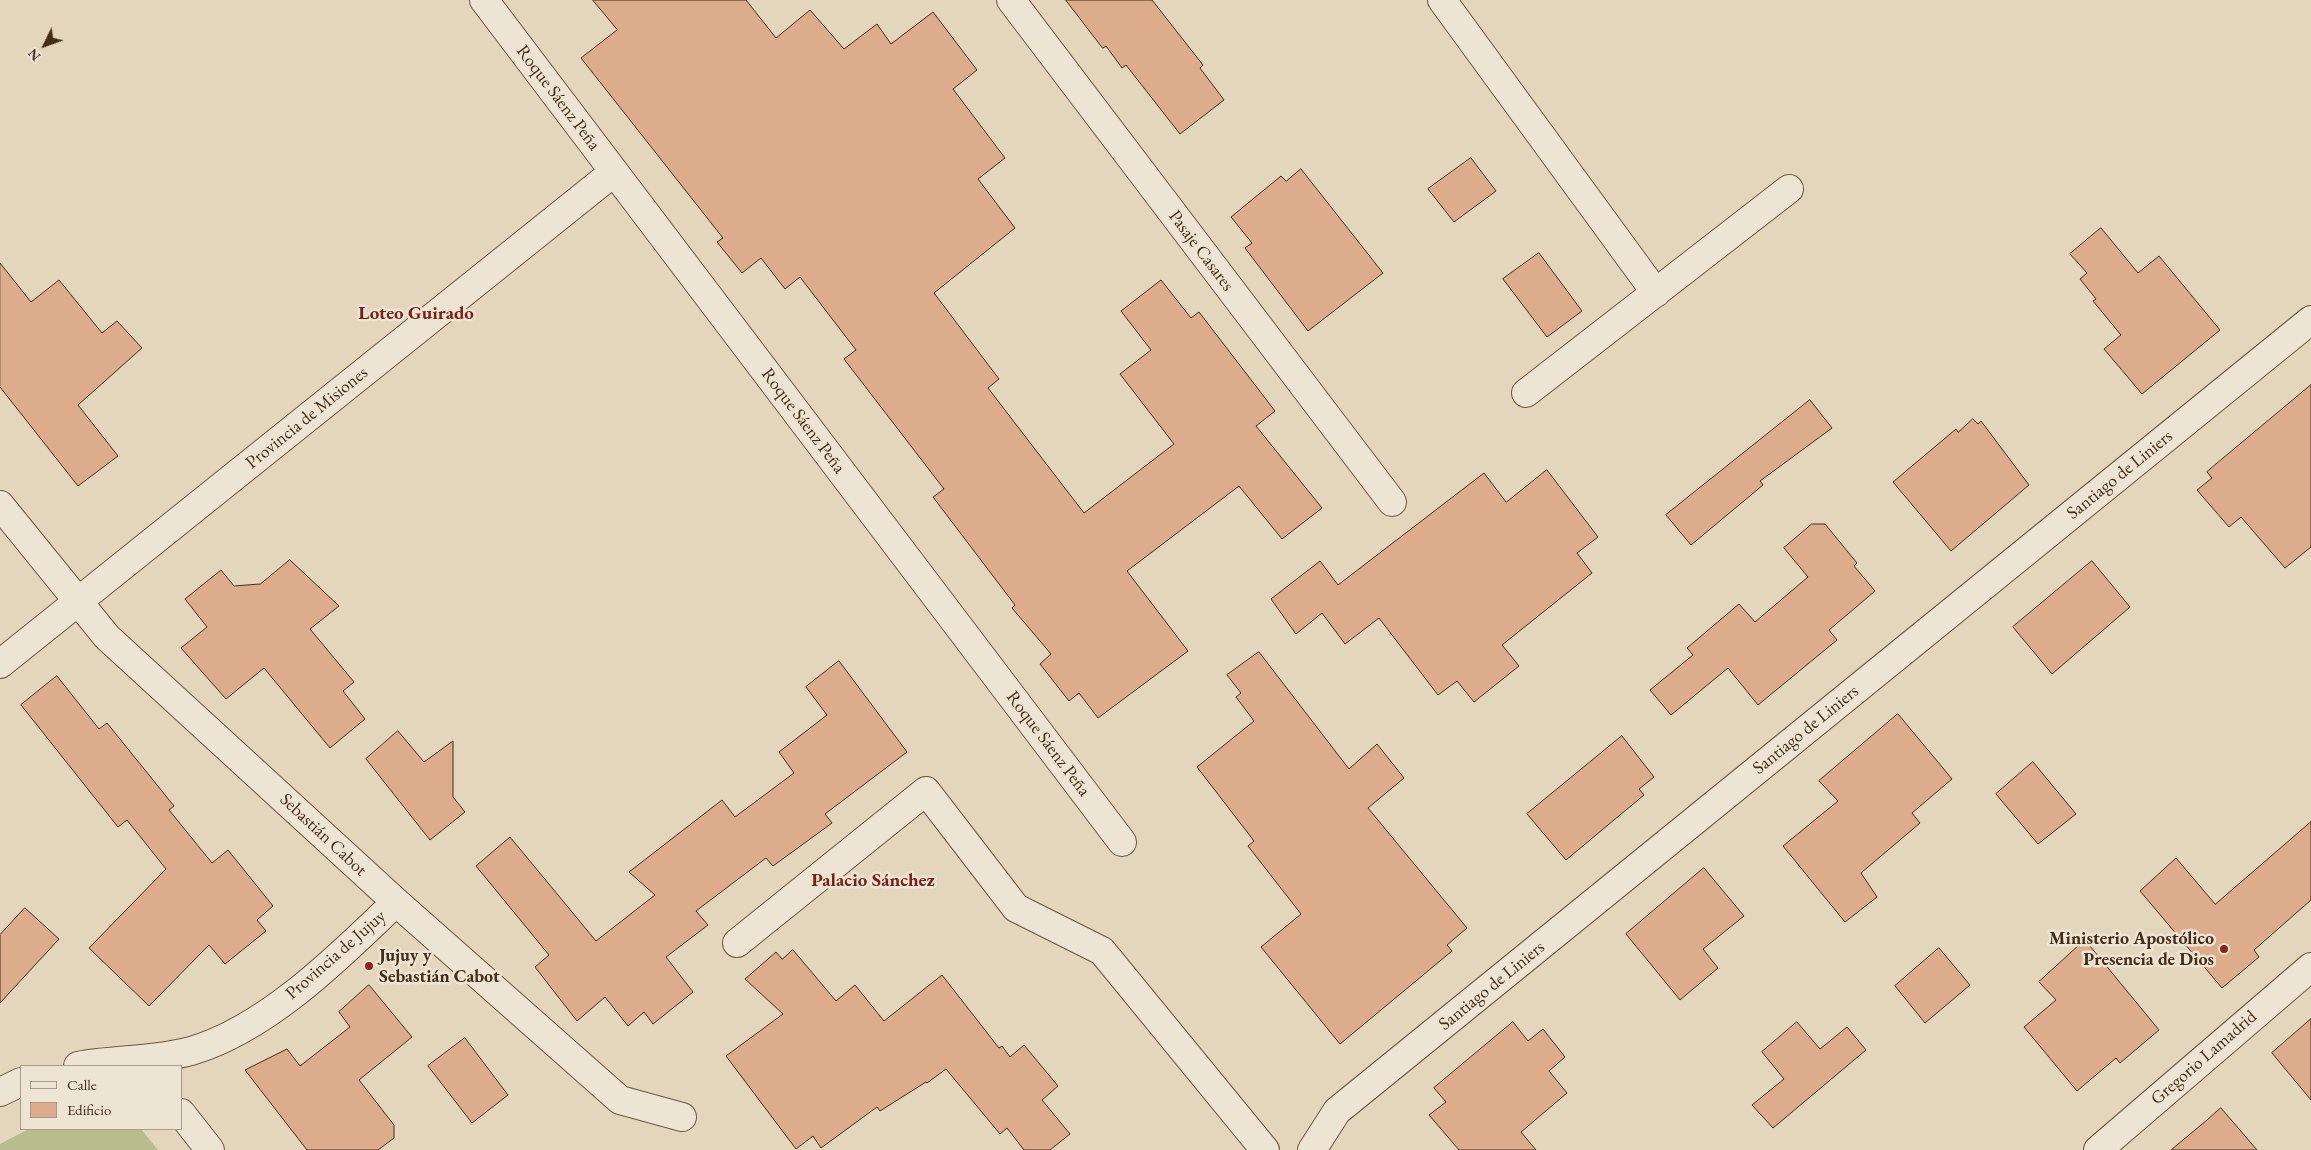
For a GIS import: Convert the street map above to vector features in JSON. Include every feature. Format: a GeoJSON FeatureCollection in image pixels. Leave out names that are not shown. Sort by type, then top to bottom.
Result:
{"type":"FeatureCollection","features":[{"type":"Feature","properties":{"kind":"street","name":"Roque Sáenz Peña"},"geometry":{"type":"LineString","coordinates":[[484,0],[1122,842]]}},
{"type":"Feature","properties":{"kind":"street","name":"Pasaje Casares"},"geometry":{"type":"LineString","coordinates":[[1011,0],[1392,502]]}},
{"type":"Feature","properties":{"kind":"street"},"geometry":{"type":"LineString","coordinates":[[1442,0],[1656,293]]}},
{"type":"Feature","properties":{"kind":"street","name":"Provincia de Misiones"},"geometry":{"type":"LineString","coordinates":[[0,664],[614,172]]}},
{"type":"Feature","properties":{"kind":"street"},"geometry":{"type":"LineString","coordinates":[[1526,393],[1789,190]]}},
{"type":"Feature","properties":{"kind":"street","name":"Santiago de Liniers"},"geometry":{"type":"LineString","coordinates":[[1312,1150],[1337,1111],[2311,320]]}},
{"type":"Feature","properties":{"kind":"street","name":"Sebastián Cabot"},"geometry":{"type":"LineString","coordinates":[[0,505],[76,602],[107,637],[396,902],[620,1100],[682,1117]]}},
{"type":"Feature","properties":{"kind":"street"},"geometry":{"type":"LineString","coordinates":[[737,943],[926,791],[1016,908],[1102,951],[1265,1150]]}},
{"type":"Feature","properties":{"kind":"street","name":"Provincia de Jujuy"},"geometry":{"type":"LineString","coordinates":[[94,1065],[142,1062],[192,1050],[249,1023],[326,968],[396,902]]}},
{"type":"Feature","properties":{"kind":"street","name":"Gregorio Lamadrid"},"geometry":{"type":"LineString","coordinates":[[2098,1150],[2311,967]]}},
{"type":"Feature","properties":{"kind":"street"},"geometry":{"type":"LineString","coordinates":[[0,1092],[20,1082]]}},
{"type":"Feature","properties":{"kind":"street"},"geometry":{"type":"LineString","coordinates":[[182,1114],[210,1150]]}},
{"type":"Feature","properties":{"kind":"green space"},"geometry":{"type":"Polygon","coordinates":[[[27,1130],[142,1130],[158,1150],[0,1150],[0,1144],[27,1130]]]}},
{"type":"Feature","properties":{"kind":"building"},"geometry":{"type":"Polygon","coordinates":[[[593,0],[746,0],[776,38],[810,10],[844,49],[877,24],[891,44],[933,12],[977,70],[953,89],[1005,158],[978,179],[1015,228],[934,293],[999,379],[988,388],[1084,513],[1174,444],[1120,374],[1151,350],[1121,311],[1161,280],[1191,318],[1199,312],[1275,411],[1256,426],[1322,508],[1282,539],[1239,486],[1127,571],[1188,651],[1098,718],[1079,693],[1069,701],[1040,664],[1051,654],[1012,608],[1015,605],[933,497],[944,489],[844,359],[856,350],[800,277],[785,289],[761,258],[742,273],[717,242],[723,238],[581,58],[617,30],[593,0]]]}},
{"type":"Feature","properties":{"kind":"building"},"geometry":{"type":"Polygon","coordinates":[[[1066,0],[1152,0],[1203,65],[1200,68],[1224,100],[1180,134],[1126,65],[1122,68],[1106,46],[1103,48],[1066,0]]]}},
{"type":"Feature","properties":{"kind":"building"},"geometry":{"type":"Polygon","coordinates":[[[1471,158],[1496,191],[1454,222],[1428,189],[1471,158]]]}},
{"type":"Feature","properties":{"kind":"building"},"geometry":{"type":"Polygon","coordinates":[[[1301,169],[1383,273],[1308,331],[1245,248],[1252,243],[1231,217],[1281,176],[1286,181],[1301,169]]]}},
{"type":"Feature","properties":{"kind":"building"},"geometry":{"type":"Polygon","coordinates":[[[2101,228],[2138,273],[2159,256],[2220,330],[2142,394],[2104,349],[2121,335],[2093,301],[2096,299],[2080,279],[2087,273],[2070,254],[2101,228]]]}},
{"type":"Feature","properties":{"kind":"building"},"geometry":{"type":"Polygon","coordinates":[[[1539,253],[1582,311],[1547,337],[1503,279],[1539,253]]]}},
{"type":"Feature","properties":{"kind":"building"},"geometry":{"type":"Polygon","coordinates":[[[0,263],[31,302],[59,280],[102,333],[117,321],[142,348],[78,405],[118,456],[78,486],[0,387],[0,263]]]}},
{"type":"Feature","properties":{"kind":"building"},"geometry":{"type":"Polygon","coordinates":[[[2311,385],[2311,547],[2285,568],[2241,517],[2229,527],[2197,490],[2212,478],[2207,472],[2311,385]]]}},
{"type":"Feature","properties":{"kind":"building"},"geometry":{"type":"Polygon","coordinates":[[[1810,400],[1832,428],[1760,481],[1763,485],[1691,545],[1666,515],[1810,400]]]}},
{"type":"Feature","properties":{"kind":"building"},"geometry":{"type":"Polygon","coordinates":[[[1973,419],[1978,424],[1981,421],[2029,485],[1951,551],[1893,482],[1956,429],[1958,432],[1973,419]]]}},
{"type":"Feature","properties":{"kind":"building"},"geometry":{"type":"Polygon","coordinates":[[[1547,470],[1598,537],[1577,553],[1592,573],[1502,645],[1519,666],[1474,702],[1457,681],[1438,695],[1379,618],[1345,644],[1322,613],[1296,634],[1271,599],[1320,561],[1338,585],[1484,473],[1506,502],[1547,470]]]}},
{"type":"Feature","properties":{"kind":"building"},"geometry":{"type":"Polygon","coordinates":[[[1812,524],[1825,524],[1857,563],[1854,566],[1875,591],[1829,630],[1837,640],[1758,705],[1728,668],[1671,715],[1650,690],[1693,655],[1687,648],[1739,604],[1755,622],[1808,577],[1784,548],[1812,524]]]}},
{"type":"Feature","properties":{"kind":"building"},"geometry":{"type":"Polygon","coordinates":[[[290,560],[339,606],[310,629],[354,682],[343,691],[365,719],[330,748],[264,668],[226,699],[181,648],[207,627],[185,599],[221,570],[234,586],[260,584],[290,560]]]}},
{"type":"Feature","properties":{"kind":"building"},"geometry":{"type":"Polygon","coordinates":[[[2092,561],[2130,607],[2052,674],[2013,627],[2092,561]]]}},
{"type":"Feature","properties":{"kind":"building"},"geometry":{"type":"Polygon","coordinates":[[[1259,652],[1349,769],[1377,744],[1404,778],[1368,808],[1467,928],[1447,945],[1452,951],[1340,1044],[1261,947],[1301,914],[1248,846],[1254,841],[1197,767],[1254,721],[1236,697],[1241,693],[1227,675],[1259,652]]]}},
{"type":"Feature","properties":{"kind":"building"},"geometry":{"type":"Polygon","coordinates":[[[839,661],[907,752],[825,814],[832,823],[773,866],[766,858],[696,911],[708,925],[666,957],[693,992],[653,1024],[644,1012],[628,1026],[605,997],[577,1021],[535,967],[549,955],[476,866],[510,837],[596,941],[655,895],[629,872],[722,800],[735,817],[794,773],[779,752],[827,715],[806,687],[839,661]]]}},
{"type":"Feature","properties":{"kind":"building"},"geometry":{"type":"Polygon","coordinates":[[[57,676],[99,729],[107,723],[174,806],[169,810],[212,863],[228,850],[273,906],[257,920],[266,931],[225,964],[209,945],[149,1006],[89,948],[166,869],[127,820],[118,827],[21,705],[57,676]]]}},
{"type":"Feature","properties":{"kind":"building"},"geometry":{"type":"Polygon","coordinates":[[[1898,714],[1952,779],[1912,813],[1920,823],[1861,873],[1877,897],[1845,922],[1783,846],[1838,801],[1819,781],[1898,714]]]}},
{"type":"Feature","properties":{"kind":"building"},"geometry":{"type":"Polygon","coordinates":[[[398,731],[424,762],[453,741],[453,797],[465,812],[430,840],[366,759],[398,731]]]}},
{"type":"Feature","properties":{"kind":"building"},"geometry":{"type":"Polygon","coordinates":[[[1622,736],[1654,777],[1639,789],[1644,795],[1566,860],[1527,814],[1622,736]]]}},
{"type":"Feature","properties":{"kind":"building"},"geometry":{"type":"Polygon","coordinates":[[[2033,762],[2076,814],[2038,844],[1996,794],[2033,762]]]}},
{"type":"Feature","properties":{"kind":"building"},"geometry":{"type":"Polygon","coordinates":[[[2311,822],[2311,900],[2254,950],[2259,957],[2222,988],[2140,891],[2176,858],[2215,904],[2311,822]]]}},
{"type":"Feature","properties":{"kind":"building"},"geometry":{"type":"Polygon","coordinates":[[[1704,868],[1744,916],[1703,949],[1718,968],[1680,1000],[1626,934],[1704,868]]]}},
{"type":"Feature","properties":{"kind":"building"},"geometry":{"type":"Polygon","coordinates":[[[25,908],[59,939],[0,1003],[0,935],[25,908]]]}},
{"type":"Feature","properties":{"kind":"building"},"geometry":{"type":"Polygon","coordinates":[[[2085,940],[2159,1030],[2120,1063],[2116,1058],[2077,1091],[2024,1027],[2056,1000],[2039,982],[2085,940]]]}},
{"type":"Feature","properties":{"kind":"building"},"geometry":{"type":"Polygon","coordinates":[[[1939,948],[1970,985],[1925,1023],[1895,986],[1939,948]]]}},
{"type":"Feature","properties":{"kind":"building"},"geometry":{"type":"Polygon","coordinates":[[[793,950],[836,1001],[855,985],[884,1021],[942,975],[999,1048],[1002,1046],[1010,1057],[1024,1045],[1058,1086],[1042,1100],[1070,1134],[1050,1150],[1024,1150],[1007,1128],[1000,1134],[946,1069],[927,1083],[880,1111],[877,1107],[821,1148],[813,1136],[796,1149],[726,1056],[783,1014],[745,979],[776,952],[782,959],[793,950]]]}},
{"type":"Feature","properties":{"kind":"building"},"geometry":{"type":"Polygon","coordinates":[[[369,985],[412,1037],[359,1080],[394,1125],[394,1138],[378,1150],[307,1150],[245,1070],[287,1049],[300,1066],[350,1027],[339,1012],[369,985]]]}},
{"type":"Feature","properties":{"kind":"building"},"geometry":{"type":"Polygon","coordinates":[[[2311,1019],[2311,1100],[2272,1053],[2311,1019]]]}},
{"type":"Feature","properties":{"kind":"building"},"geometry":{"type":"Polygon","coordinates":[[[1513,1022],[1528,1041],[1543,1029],[1565,1057],[1549,1071],[1567,1093],[1521,1132],[1536,1150],[1459,1150],[1429,1115],[1446,1102],[1434,1088],[1513,1022]]]}},
{"type":"Feature","properties":{"kind":"building"},"geometry":{"type":"Polygon","coordinates":[[[1797,1022],[1820,1049],[1847,1027],[1866,1050],[1773,1128],[1752,1105],[1784,1079],[1762,1052],[1797,1022]]]}},
{"type":"Feature","properties":{"kind":"building"},"geometry":{"type":"Polygon","coordinates":[[[465,1038],[508,1095],[472,1123],[428,1066],[465,1038]]]}},
{"type":"Feature","properties":{"kind":"building"},"geometry":{"type":"Polygon","coordinates":[[[2221,1108],[2257,1150],[2171,1150],[2207,1120],[2221,1108]]]}},
{"type":"Feature","properties":{"kind":"place","name":"Ministerio Apostólico Presencia de Dios"},"geometry":{"type":"Point","coordinates":[2224,949]}},
{"type":"Feature","properties":{"kind":"place","name":"Jujuy y Sebastián Cabot"},"geometry":{"type":"Point","coordinates":[369,966]}},
{"type":"Feature","properties":{"kind":"district","name":"Loteo Guirado"},"geometry":{"type":"Point","coordinates":[416,314]}},
{"type":"Feature","properties":{"kind":"district","name":"Palacio Sánchez"},"geometry":{"type":"Point","coordinates":[873,881]}}]}
